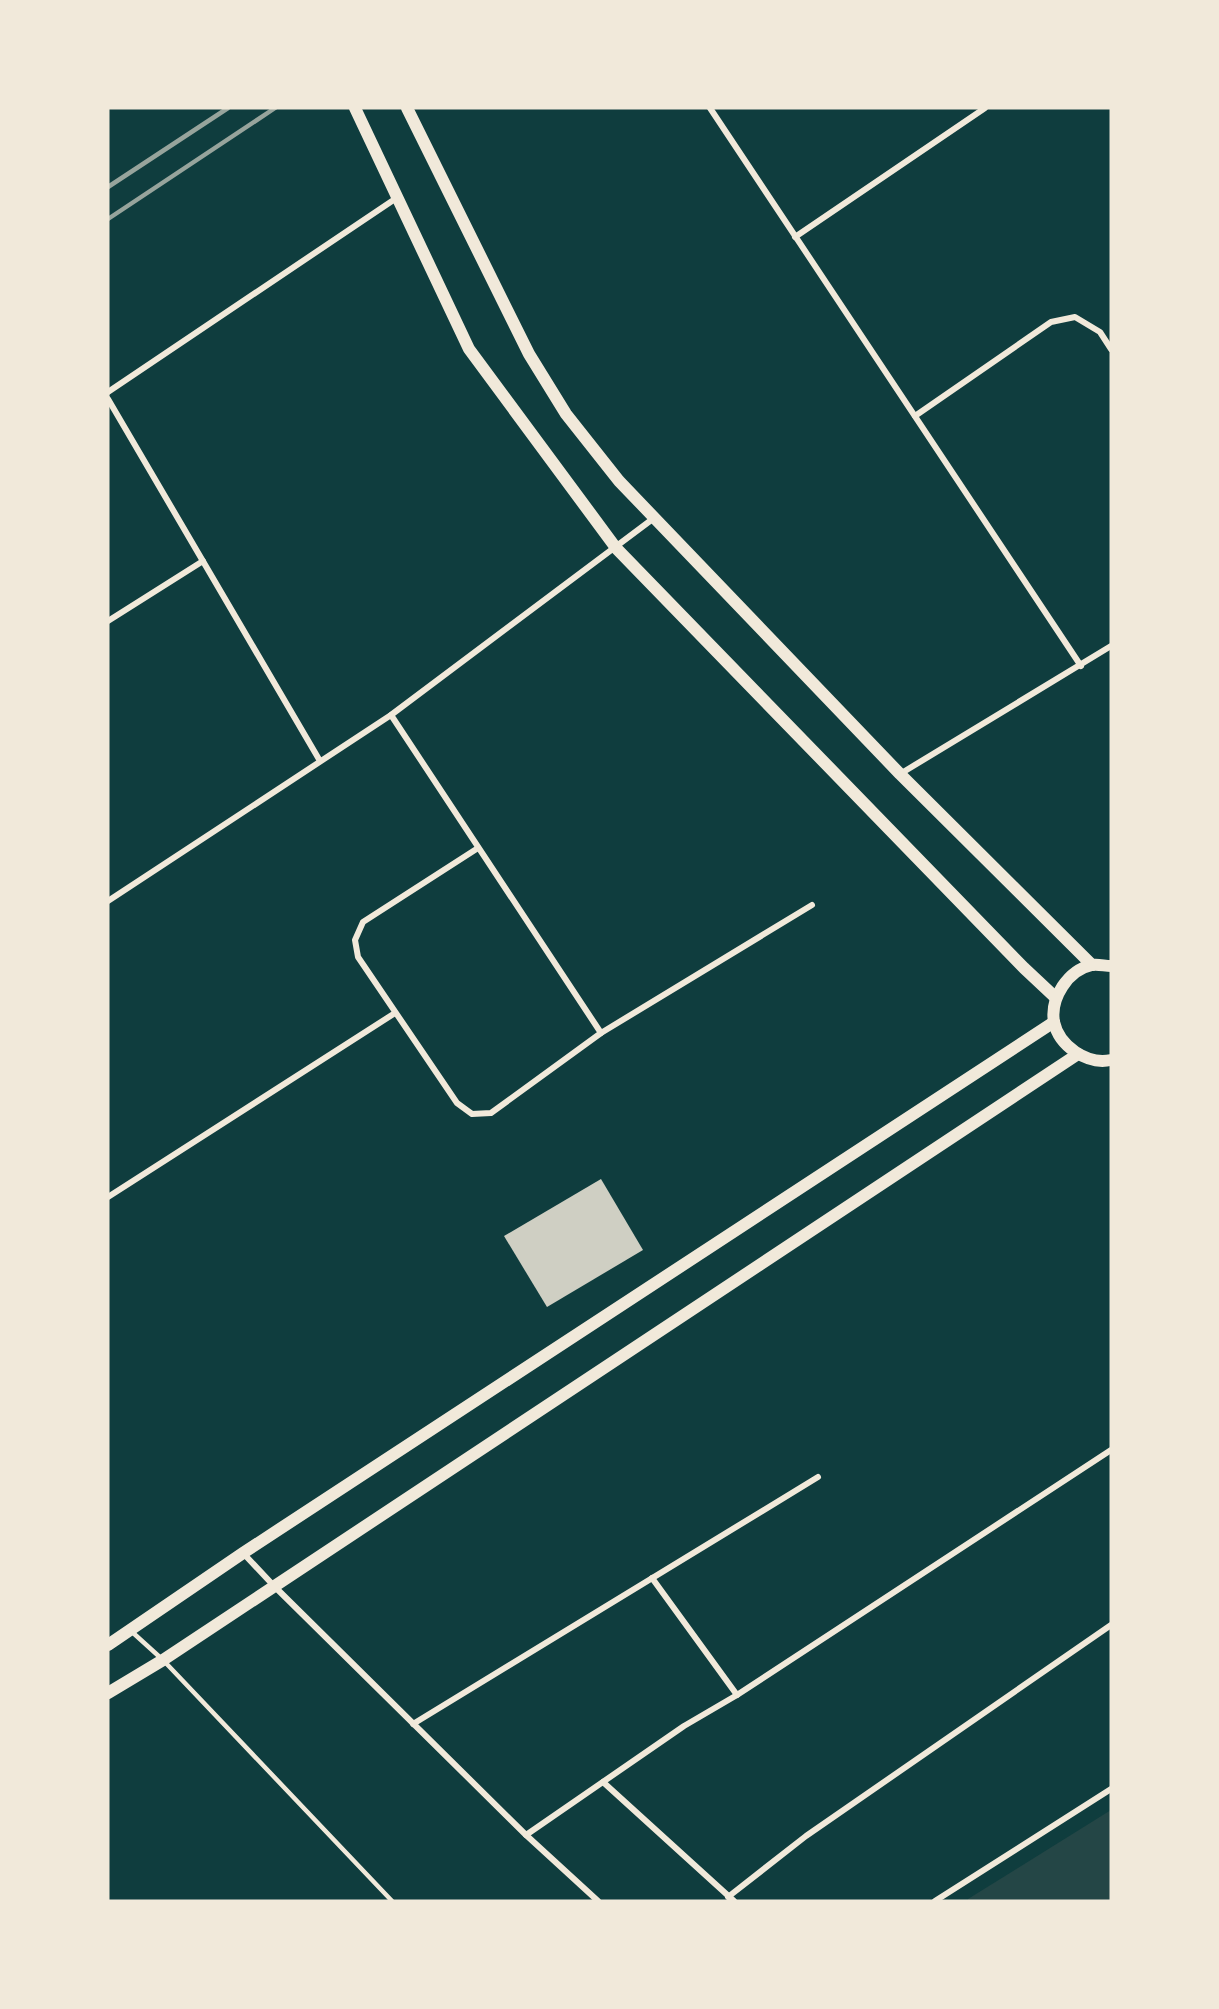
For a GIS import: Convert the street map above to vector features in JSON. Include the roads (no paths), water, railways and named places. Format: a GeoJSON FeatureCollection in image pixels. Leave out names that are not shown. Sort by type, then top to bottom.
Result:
{"type":"FeatureCollection","features":[{"type":"Feature","properties":{"kind":"main road"},"geometry":{"type":"LineString","coordinates":[[356,108],[469,349],[616,548],[1024,969],[1056,998]]}},
{"type":"Feature","properties":{"kind":"main road"},"geometry":{"type":"LineString","coordinates":[[407,108],[535,364],[566,414],[619,481],[900,774],[1092,965]]}},
{"type":"Feature","properties":{"kind":"main road"},"geometry":{"type":"LineString","coordinates":[[1111,966],[1092,965],[1070,976],[1056,998],[1054,1022],[1063,1041],[1078,1054],[1092,1060],[1111,1060]]}},
{"type":"Feature","properties":{"kind":"main road"},"geometry":{"type":"LineString","coordinates":[[108,1645],[243,1553],[1054,1022]]}},
{"type":"Feature","properties":{"kind":"main road"},"geometry":{"type":"LineString","coordinates":[[108,1694],[163,1660],[1078,1054]]}},
{"type":"Feature","properties":{"kind":"street"},"geometry":{"type":"LineString","coordinates":[[710,108],[1081,666]]}},
{"type":"Feature","properties":{"kind":"street"},"geometry":{"type":"LineString","coordinates":[[795,237],[985,108]]}},
{"type":"Feature","properties":{"kind":"street"},"geometry":{"type":"LineString","coordinates":[[108,392],[398,197]]}},
{"type":"Feature","properties":{"kind":"street"},"geometry":{"type":"LineString","coordinates":[[915,416],[1051,322],[1075,317],[1100,332],[1111,350]]}},
{"type":"Feature","properties":{"kind":"street"},"geometry":{"type":"LineString","coordinates":[[108,399],[320,761]]}},
{"type":"Feature","properties":{"kind":"street"},"geometry":{"type":"LineString","coordinates":[[108,901],[391,715],[654,519]]}},
{"type":"Feature","properties":{"kind":"street"},"geometry":{"type":"LineString","coordinates":[[108,621],[203,561]]}},
{"type":"Feature","properties":{"kind":"street"},"geometry":{"type":"LineString","coordinates":[[900,774],[1111,646]]}},
{"type":"Feature","properties":{"kind":"street"},"geometry":{"type":"LineString","coordinates":[[391,715],[601,1033]]}},
{"type":"Feature","properties":{"kind":"street"},"geometry":{"type":"LineString","coordinates":[[478,848],[363,922],[355,940],[358,957],[394,1013],[457,1103],[472,1114],[491,1113],[601,1033],[812,905]]}},
{"type":"Feature","properties":{"kind":"street"},"geometry":{"type":"LineString","coordinates":[[108,1197],[394,1013]]}},
{"type":"Feature","properties":{"kind":"street"},"geometry":{"type":"LineString","coordinates":[[526,1835],[684,1726],[737,1695],[1111,1450]]}},
{"type":"Feature","properties":{"kind":"street"},"geometry":{"type":"LineString","coordinates":[[413,1724],[818,1477]]}},
{"type":"Feature","properties":{"kind":"street"},"geometry":{"type":"LineString","coordinates":[[243,1553],[526,1835],[598,1901]]}},
{"type":"Feature","properties":{"kind":"street"},"geometry":{"type":"LineString","coordinates":[[652,1578],[737,1695]]}},
{"type":"Feature","properties":{"kind":"street"},"geometry":{"type":"LineString","coordinates":[[603,1782],[730,1899],[806,1836],[1111,1625]]}},
{"type":"Feature","properties":{"kind":"street"},"geometry":{"type":"LineString","coordinates":[[934,1901],[1111,1789]]}},
{"type":"Feature","properties":{"kind":"lane"},"geometry":{"type":"LineString","coordinates":[[131,1631],[163,1660],[392,1901]]}},
{"type":"Feature","properties":{"kind":"railway"},"geometry":{"type":"LineString","coordinates":[[108,187],[228,108]]}},
{"type":"Feature","properties":{"kind":"railway"},"geometry":{"type":"LineString","coordinates":[[108,219],[275,108]]}}]}
